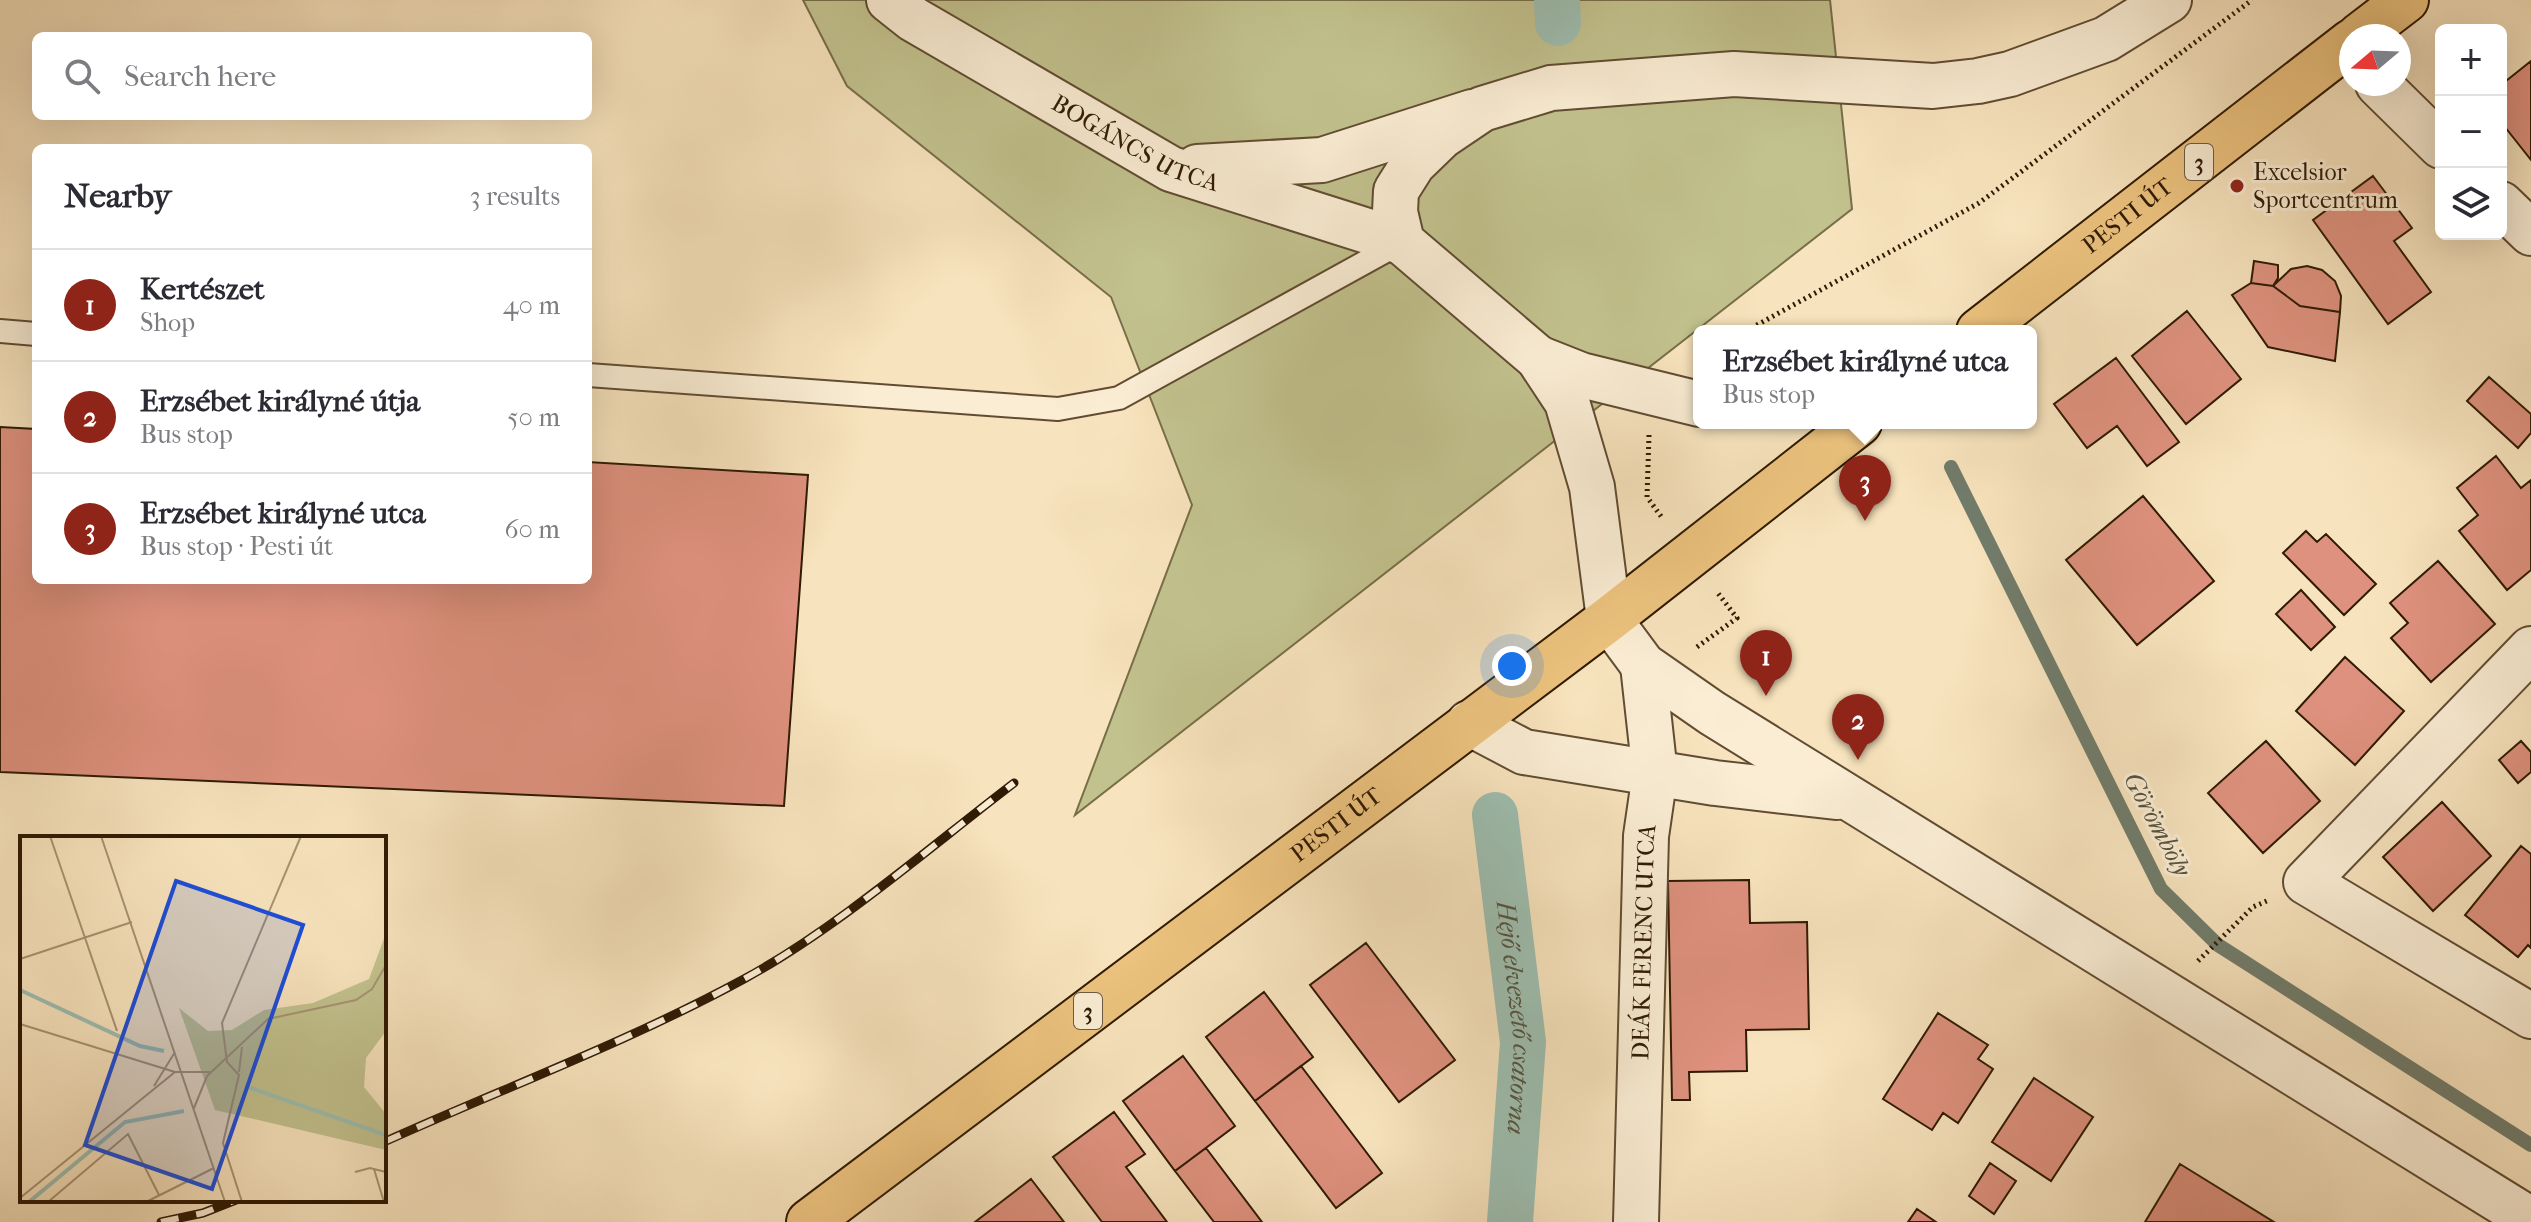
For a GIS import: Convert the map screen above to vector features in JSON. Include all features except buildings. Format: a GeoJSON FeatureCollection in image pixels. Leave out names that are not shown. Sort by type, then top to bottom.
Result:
{"type":"FeatureCollection","features":[{"type":"Feature","properties":{"kind":"main road","name":"PESTI ÚT"},"geometry":{"type":"LineString","coordinates":[[2377,24],[2406,0]]}},
{"type":"Feature","properties":{"kind":"main road","name":"PESTI ÚT"},"geometry":{"type":"LineString","coordinates":[[1987,325],[2339,55]]}},
{"type":"Feature","properties":{"kind":"main road","name":"PESTI ÚT"},"geometry":{"type":"LineString","coordinates":[[809,1222],[1609,619],[1851,429]]}},
{"type":"Feature","properties":{"kind":"street","name":"BOGÁNCS UTCA"},"geometry":{"type":"LineString","coordinates":[[889,0],[913,19],[1171,169],[1402,242]]}},
{"type":"Feature","properties":{"kind":"street"},"geometry":{"type":"LineString","coordinates":[[1171,169],[1322,160],[1551,88],[1734,74],[1933,86],[1978,81],[2010,74],[2106,39],[2169,0]]}},
{"type":"Feature","properties":{"kind":"street"},"geometry":{"type":"LineString","coordinates":[[2390,96],[2435,140]]}},
{"type":"Feature","properties":{"kind":"street"},"geometry":{"type":"LineString","coordinates":[[1482,109],[1442,136],[1396,191],[1395,212],[1402,242],[1538,358],[1567,402],[1581,439],[1600,530],[1609,619],[1643,665],[1722,720],[2531,1220]]}},
{"type":"Feature","properties":{"kind":"street"},"geometry":{"type":"LineString","coordinates":[[2507,210],[2531,233]]}},
{"type":"Feature","properties":{"kind":"street"},"geometry":{"type":"LineString","coordinates":[[1538,358],[1581,375],[1693,402]]}},
{"type":"Feature","properties":{"kind":"street"},"geometry":{"type":"LineString","coordinates":[[2531,649],[2306,882],[2531,1016]]}},
{"type":"Feature","properties":{"kind":"street","name":"DEÁK FERENC UTCA"},"geometry":{"type":"LineString","coordinates":[[1636,1222],[1646,836],[1655,774],[1643,665]]}},
{"type":"Feature","properties":{"kind":"street"},"geometry":{"type":"LineString","coordinates":[[1469,723],[1524,752],[1655,774],[1850,799]]}},
{"type":"Feature","properties":{"kind":"lane"},"geometry":{"type":"LineString","coordinates":[[592,375],[1058,409],[1086,407],[1119,398],[1402,242]]}},
{"type":"Feature","properties":{"kind":"lane"},"geometry":{"type":"LineString","coordinates":[[0,331],[32,334]]}},
{"type":"Feature","properties":{"kind":"path"},"geometry":{"type":"LineString","coordinates":[[1757,325],[1979,203],[2252,0]]}},
{"type":"Feature","properties":{"kind":"path"},"geometry":{"type":"LineString","coordinates":[[1648,391],[1647,497],[1737,618]]}},
{"type":"Feature","properties":{"kind":"path"},"geometry":{"type":"LineString","coordinates":[[2195,963],[2253,907]]}},
{"type":"Feature","properties":{"kind":"green space"},"geometry":{"type":"Polygon","coordinates":[[[803,0],[1830,0],[1852,209],[1703,325],[1693,325],[1693,333],[1075,815],[1192,505],[1111,297],[847,86],[803,0]]]}},
{"type":"Feature","properties":{"kind":"waterway","name":"Hejő elvezető csatorna"},"geometry":{"type":"LineString","coordinates":[[1557,0],[1558,23]]}},
{"type":"Feature","properties":{"kind":"waterway","name":"Görömböly"},"geometry":{"type":"LineString","coordinates":[[1951,467],[2161,889],[2218,945],[2531,1145]]}},
{"type":"Feature","properties":{"kind":"waterway","name":"Hejő elvezető csatorna"},"geometry":{"type":"LineString","coordinates":[[1495,815],[1523,1042],[1510,1222]]}},
{"type":"Feature","properties":{"kind":"railway"},"geometry":{"type":"LineString","coordinates":[[386,1141],[611,1044],[744,979],[848,912],[1014,783]]}},
{"type":"Feature","properties":{"kind":"railway"},"geometry":{"type":"LineString","coordinates":[[161,1222],[203,1213],[231,1202]]}},
{"type":"Feature","properties":{"kind":"place","name":"Excelsior Sportcentrum"},"geometry":{"type":"Point","coordinates":[2237,186]}},
{"type":"Feature","properties":{"kind":"place","name":"Erzsébet királyné utca"},"geometry":{"type":"Point","coordinates":[1865,521]}},
{"type":"Feature","properties":{"kind":"place","name":"Kertészet"},"geometry":{"type":"Point","coordinates":[1766,696]}},
{"type":"Feature","properties":{"kind":"place","name":"Erzsébet királyné útja"},"geometry":{"type":"Point","coordinates":[1858,760]}}]}
